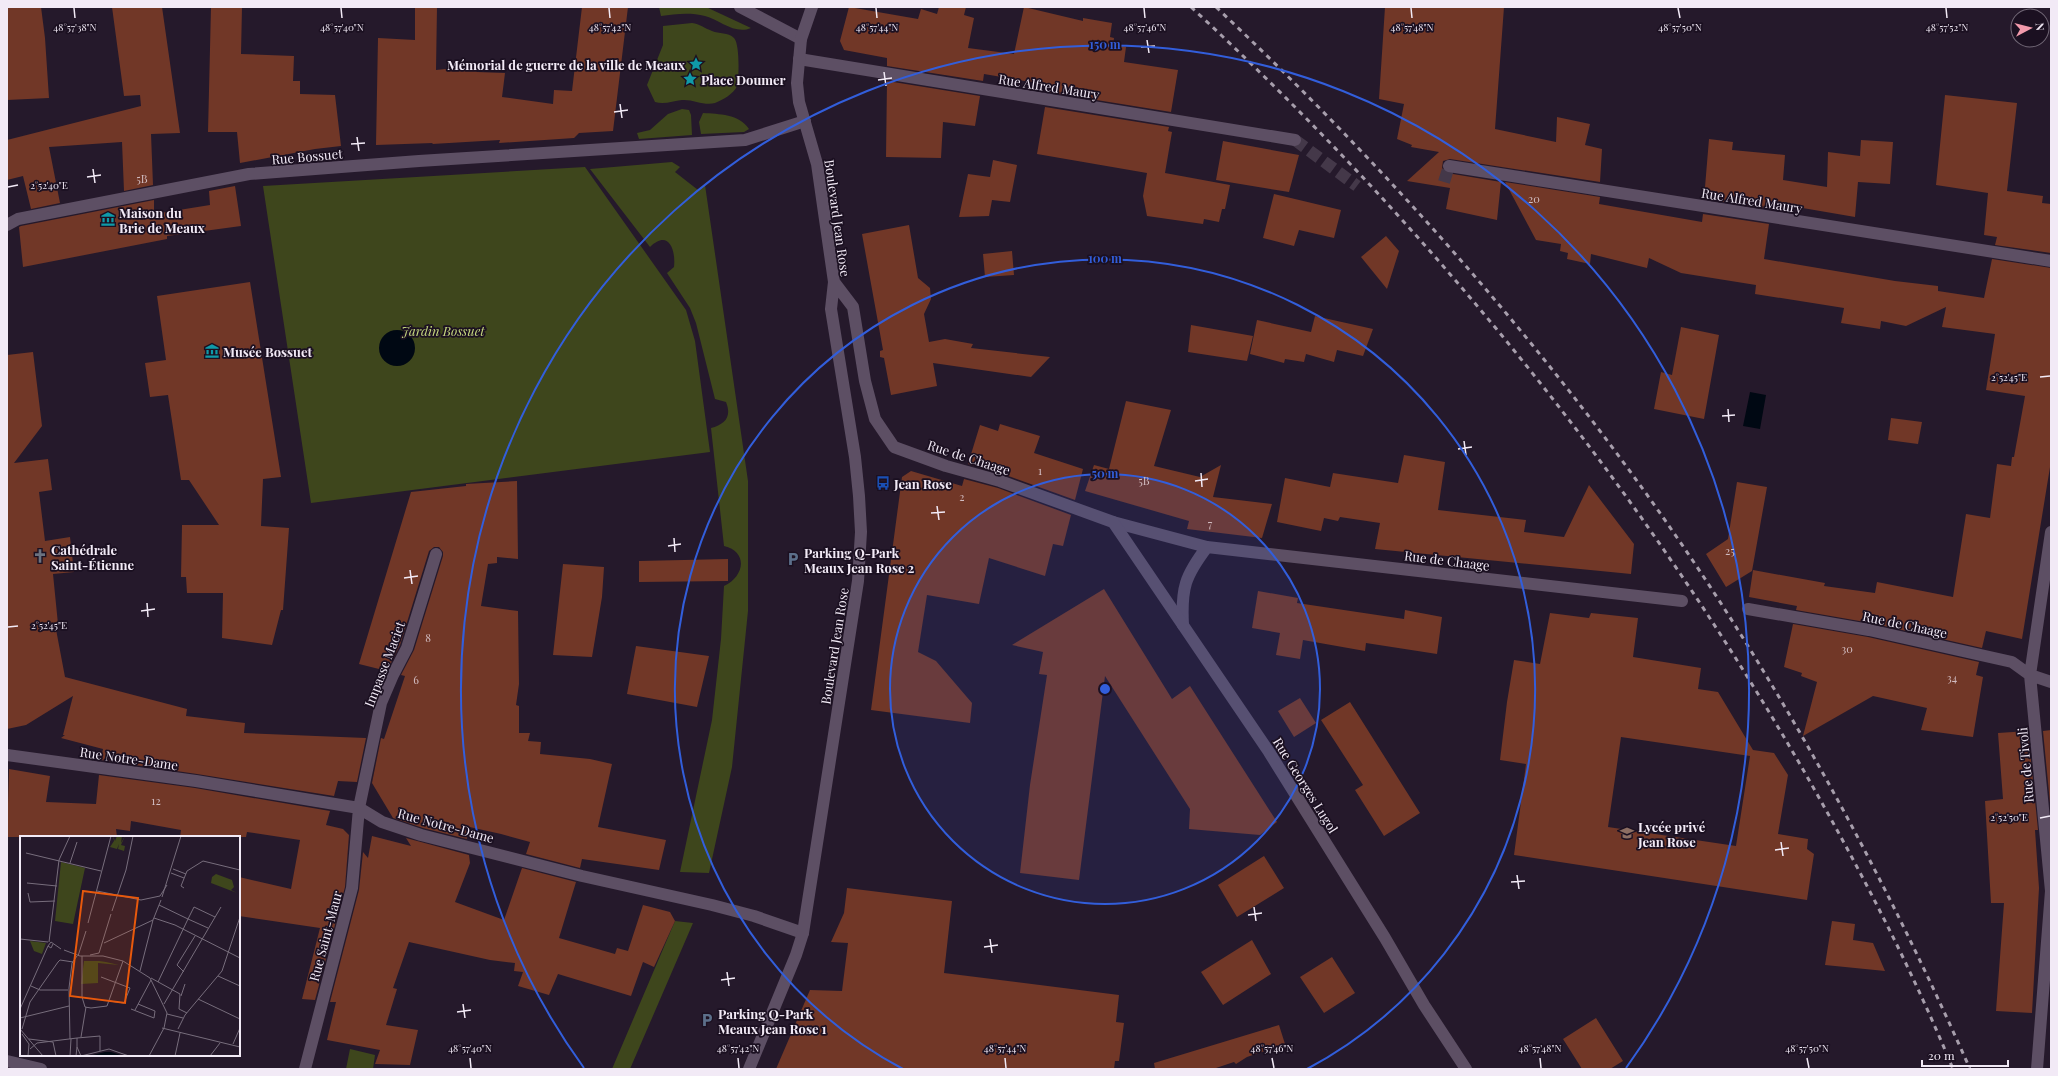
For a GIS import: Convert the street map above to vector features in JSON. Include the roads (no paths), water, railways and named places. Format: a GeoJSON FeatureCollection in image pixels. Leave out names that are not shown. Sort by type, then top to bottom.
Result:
{"type":"FeatureCollection","features":[{"type":"Feature","properties":{"kind":"street"},"geometry":{"type":"LineString","coordinates":[[740,7],[801,40]]}},
{"type":"Feature","properties":{"kind":"street","name":"Boulevard Jean Rose"},"geometry":{"type":"LineString","coordinates":[[748,1069],[796,955],[803,934],[858,581],[861,532],[855,457],[831,309],[834,282],[817,164],[799,102],[797,83],[801,40],[812,7]]}},
{"type":"Feature","properties":{"kind":"street","name":"Rue Alfred Maury"},"geometry":{"type":"LineString","coordinates":[[799,59],[1295,140]]}},
{"type":"Feature","properties":{"kind":"street","name":"Rue Bossuet"},"geometry":{"type":"LineString","coordinates":[[12,222],[249,174],[419,160],[745,140],[805,121]]}},
{"type":"Feature","properties":{"kind":"street","name":"Rue Alfred Maury"},"geometry":{"type":"LineString","coordinates":[[1449,166],[2051,261]]}},
{"type":"Feature","properties":{"kind":"street","name":"Rue de Chaage"},"geometry":{"type":"LineString","coordinates":[[834,282],[853,307],[865,381],[875,419],[894,447],[946,466],[1000,481],[1113,522],[1207,547],[1682,601]]}},
{"type":"Feature","properties":{"kind":"street","name":"Rue Georges Lugol"},"geometry":{"type":"LineString","coordinates":[[1113,522],[1269,752],[1385,938],[1424,1005],[1466,1069]]}},
{"type":"Feature","properties":{"kind":"street","name":"Rue de Tivoli"},"geometry":{"type":"LineString","coordinates":[[2037,1069],[2051,891],[2030,675],[2051,532]]}},
{"type":"Feature","properties":{"kind":"street"},"geometry":{"type":"LineString","coordinates":[[1183,625],[1182,602],[1188,574],[1207,547]]}},
{"type":"Feature","properties":{"kind":"street","name":"Impasse Maciet"},"geometry":{"type":"LineString","coordinates":[[359,808],[381,703],[407,648],[436,554]]}},
{"type":"Feature","properties":{"kind":"street","name":"Rue de Chaage"},"geometry":{"type":"LineString","coordinates":[[1748,610],[1869,630],[2012,662],[2030,675],[2051,682]]}},
{"type":"Feature","properties":{"kind":"street","name":"Rue Notre-Dame"},"geometry":{"type":"LineString","coordinates":[[7,755],[196,781],[359,808],[382,822],[422,835],[582,876],[754,916],[803,934]]}},
{"type":"Feature","properties":{"kind":"street","name":"Rue Saint-Maur"},"geometry":{"type":"LineString","coordinates":[[305,1069],[352,888],[359,808]]}},
{"type":"Feature","properties":{"kind":"street"},"geometry":{"type":"LineString","coordinates":[[7,1061],[41,1069]]}},
{"type":"Feature","properties":{"kind":"tunnel"},"geometry":{"type":"LineString","coordinates":[[1295,140],[1357,186]]}},
{"type":"Feature","properties":{"kind":"tunnel"},"geometry":{"type":"LineString","coordinates":[[1444,182],[1449,166]]}},
{"type":"Feature","properties":{"kind":"railway"},"geometry":{"type":"LineString","coordinates":[[1191,7],[1280,92],[1366,181],[1448,272],[1527,367],[1602,464],[1674,564],[1741,667],[1805,773],[1845,845],[1884,919],[1920,993],[1953,1069]]}},
{"type":"Feature","properties":{"kind":"railway"},"geometry":{"type":"LineString","coordinates":[[1216,7],[1285,73],[1352,141],[1417,211],[1542,356],[1601,432],[1657,509],[1711,588],[1748,646],[1817,763],[1882,884],[1942,1007],[1970,1069]]}},
{"type":"Feature","properties":{"kind":"place","name":"Mémorial de guerre de la ville de Meaux"},"geometry":{"type":"Point","coordinates":[696,64]}},
{"type":"Feature","properties":{"kind":"place","name":"Place Doumer"},"geometry":{"type":"Point","coordinates":[690,79]}},
{"type":"Feature","properties":{"kind":"place","name":"Maison du Brie de Meaux"},"geometry":{"type":"Point","coordinates":[108,219]}},
{"type":"Feature","properties":{"kind":"place","name":"Musée Bossuet"},"geometry":{"type":"Point","coordinates":[212,351]}},
{"type":"Feature","properties":{"kind":"place","name":"Jean Rose"},"geometry":{"type":"Point","coordinates":[883,483]}},
{"type":"Feature","properties":{"kind":"place","name":"Cathédrale Saint-Étienne"},"geometry":{"type":"Point","coordinates":[40,556]}},
{"type":"Feature","properties":{"kind":"place","name":"Parking Q-Park Meaux Jean Rose 2"},"geometry":{"type":"Point","coordinates":[793,559]}},
{"type":"Feature","properties":{"kind":"place","name":"Lycée privé Jean Rose"},"geometry":{"type":"Point","coordinates":[1627,833]}},
{"type":"Feature","properties":{"kind":"place","name":"Parking Q-Park Meaux Jean Rose 1"},"geometry":{"type":"Point","coordinates":[707,1020]}},
{"type":"Feature","properties":{"kind":"park label","name":"Jardin Bossuet"},"geometry":{"type":"Point","coordinates":[443,330]}}]}
